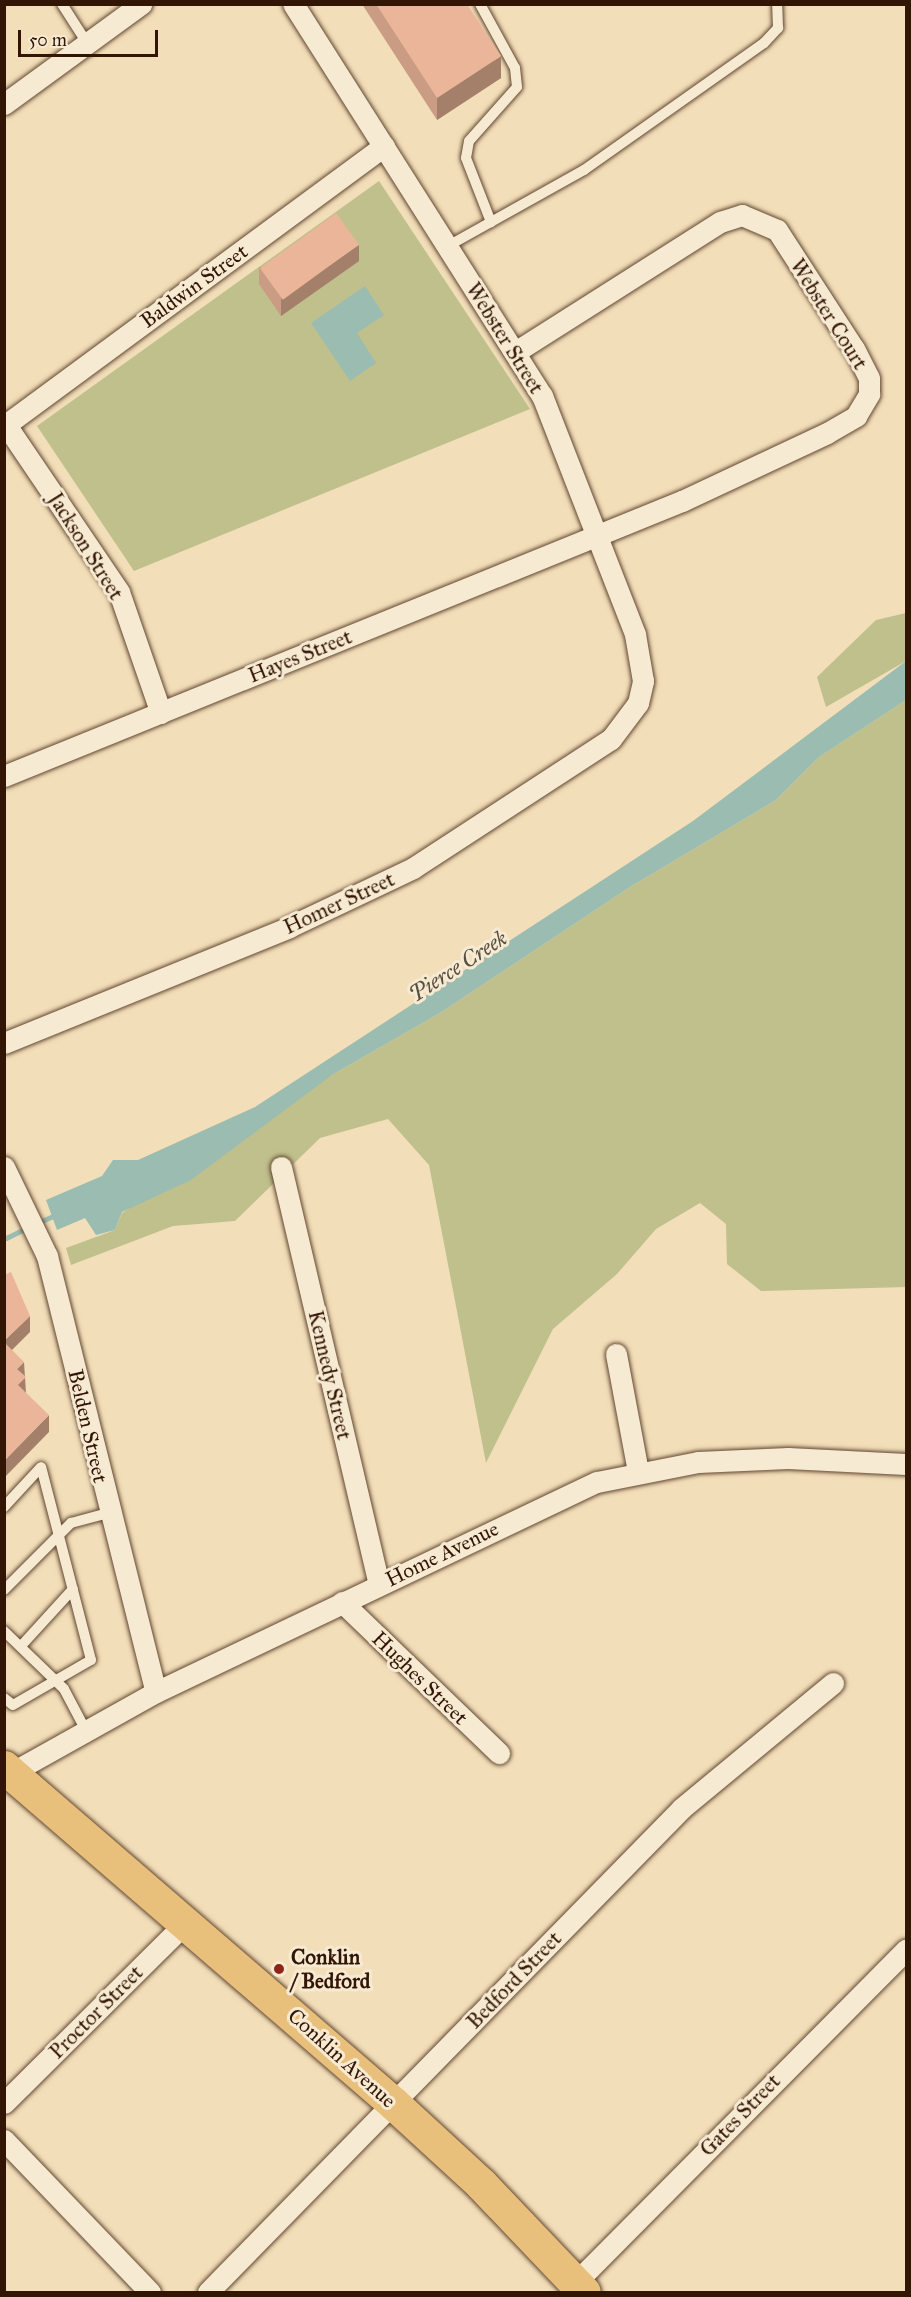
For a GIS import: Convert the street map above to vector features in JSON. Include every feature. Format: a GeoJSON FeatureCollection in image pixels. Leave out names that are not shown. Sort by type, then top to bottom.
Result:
{"type":"FeatureCollection","features":[{"type":"Feature","properties":{"kind":"main road","name":"Conklin Avenue"},"geometry":{"type":"LineString","coordinates":[[8,1770],[187,1921],[393,2103],[580,2288]]}},
{"type":"Feature","properties":{"kind":"street"},"geometry":{"type":"LineString","coordinates":[[4,104],[141,4]]}},
{"type":"Feature","properties":{"kind":"street","name":"Webster Street"},"geometry":{"type":"LineString","coordinates":[[293,4],[515,352],[557,428],[635,634],[643,681],[638,704]]}},
{"type":"Feature","properties":{"kind":"street","name":"Baldwin Street"},"geometry":{"type":"LineString","coordinates":[[5,424],[384,146]]}},
{"type":"Feature","properties":{"kind":"street","name":"Webster Court"},"geometry":{"type":"LineString","coordinates":[[515,352],[720,222],[742,215],[777,230],[869,378],[869,394],[856,416],[827,433],[596,535]]}},
{"type":"Feature","properties":{"kind":"street","name":"Jackson Street"},"geometry":{"type":"LineString","coordinates":[[5,424],[118,592],[161,713]]}},
{"type":"Feature","properties":{"kind":"street","name":"Hayes Street"},"geometry":{"type":"LineString","coordinates":[[4,776],[596,535]]}},
{"type":"Feature","properties":{"kind":"street","name":"Homer Street"},"geometry":{"type":"LineString","coordinates":[[4,1043],[289,927],[414,868],[611,739],[638,704]]}},
{"type":"Feature","properties":{"kind":"street","name":"Belden Street"},"geometry":{"type":"LineString","coordinates":[[4,1167],[29,1210],[47,1256],[108,1513],[156,1692]]}},
{"type":"Feature","properties":{"kind":"street","name":"Kennedy Street"},"geometry":{"type":"LineString","coordinates":[[280,1167],[379,1584]]}},
{"type":"Feature","properties":{"kind":"street"},"geometry":{"type":"LineString","coordinates":[[616,1354],[638,1471]]}},
{"type":"Feature","properties":{"kind":"street","name":"Home Avenue"},"geometry":{"type":"LineString","coordinates":[[8,1770],[84,1727],[566,1494],[638,1471],[789,1458],[906,1464]]}},
{"type":"Feature","properties":{"kind":"street","name":"Hughes Street"},"geometry":{"type":"LineString","coordinates":[[342,1602],[499,1753]]}},
{"type":"Feature","properties":{"kind":"street","name":"Bedford Street"},"geometry":{"type":"LineString","coordinates":[[208,2292],[703,1788],[833,1683]]}},
{"type":"Feature","properties":{"kind":"street","name":"Proctor Street"},"geometry":{"type":"LineString","coordinates":[[4,2103],[187,1921]]}},
{"type":"Feature","properties":{"kind":"street","name":"Gates Street"},"geometry":{"type":"LineString","coordinates":[[580,2288],[906,1950]]}},
{"type":"Feature","properties":{"kind":"street"},"geometry":{"type":"LineString","coordinates":[[4,2140],[150,2292]]}},
{"type":"Feature","properties":{"kind":"lane"},"geometry":{"type":"LineString","coordinates":[[63,4],[87,43]]}},
{"type":"Feature","properties":{"kind":"lane"},"geometry":{"type":"LineString","coordinates":[[480,4],[515,68],[517,87],[469,141],[466,158],[491,222]]}},
{"type":"Feature","properties":{"kind":"lane"},"geometry":{"type":"LineString","coordinates":[[448,246],[584,170],[764,43],[778,28],[777,4]]}},
{"type":"Feature","properties":{"kind":"lane"},"geometry":{"type":"LineString","coordinates":[[4,1507],[41,1467],[91,1660],[13,1705],[4,1698]]}},
{"type":"Feature","properties":{"kind":"lane"},"geometry":{"type":"LineString","coordinates":[[4,1590],[71,1523],[108,1513]]}},
{"type":"Feature","properties":{"kind":"lane"},"geometry":{"type":"LineString","coordinates":[[21,1646],[73,1589]]}},
{"type":"Feature","properties":{"kind":"lane"},"geometry":{"type":"LineString","coordinates":[[4,1631],[55,1680],[84,1727]]}},
{"type":"Feature","properties":{"kind":"green space"},"geometry":{"type":"Polygon","coordinates":[[[379,181],[530,409],[134,571],[37,426],[379,181]]]}},
{"type":"Feature","properties":{"kind":"green space"},"geometry":{"type":"Polygon","coordinates":[[[906,613],[906,661],[826,707],[817,677],[876,620],[906,613]]]}},
{"type":"Feature","properties":{"kind":"green space"},"geometry":{"type":"Polygon","coordinates":[[[906,700],[906,1287],[761,1291],[727,1264],[726,1224],[700,1203],[656,1229],[617,1274],[553,1329],[486,1463],[429,1165],[388,1119],[320,1138],[235,1221],[173,1226],[71,1265],[66,1248],[115,1230],[122,1213],[332,1075],[440,1013],[630,887],[776,800],[819,757],[906,700]]]}},
{"type":"Feature","properties":{"kind":"water"},"geometry":{"type":"Polygon","coordinates":[[[365,286],[384,315],[357,333],[376,363],[350,381],[311,323],[365,286]]]}},
{"type":"Feature","properties":{"kind":"water"},"geometry":{"type":"Polygon","coordinates":[[[906,661],[906,700],[819,757],[776,800],[630,887],[440,1013],[332,1075],[191,1180],[122,1212],[115,1230],[96,1235],[85,1218],[57,1230],[46,1200],[102,1176],[113,1160],[138,1160],[255,1107],[693,821],[906,661]]]}},
{"type":"Feature","properties":{"kind":"building"},"geometry":{"type":"Polygon","coordinates":[[[376,4],[467,4],[501,56],[437,98],[376,4]]]}},
{"type":"Feature","properties":{"kind":"building"},"geometry":{"type":"Polygon","coordinates":[[[336,213],[359,245],[283,300],[260,268],[336,213]]]}},
{"type":"Feature","properties":{"kind":"building"},"geometry":{"type":"Polygon","coordinates":[[[11,1272],[30,1316],[4,1341],[4,1275],[11,1272]]]}},
{"type":"Feature","properties":{"kind":"building"},"geometry":{"type":"Polygon","coordinates":[[[4,1342],[24,1362],[17,1369],[26,1377],[18,1385],[49,1415],[4,1461],[4,1342]]]}},
{"type":"Feature","properties":{"kind":"waterway","name":"Pierce Creek"},"geometry":{"type":"LineString","coordinates":[[35,1224],[57,1214]]}},
{"type":"Feature","properties":{"kind":"waterway","name":"Pierce Creek"},"geometry":{"type":"LineString","coordinates":[[4,1239],[27,1228]]}},
{"type":"Feature","properties":{"kind":"place","name":"Conklin / Bedford"},"geometry":{"type":"Point","coordinates":[279,1969]}}]}
